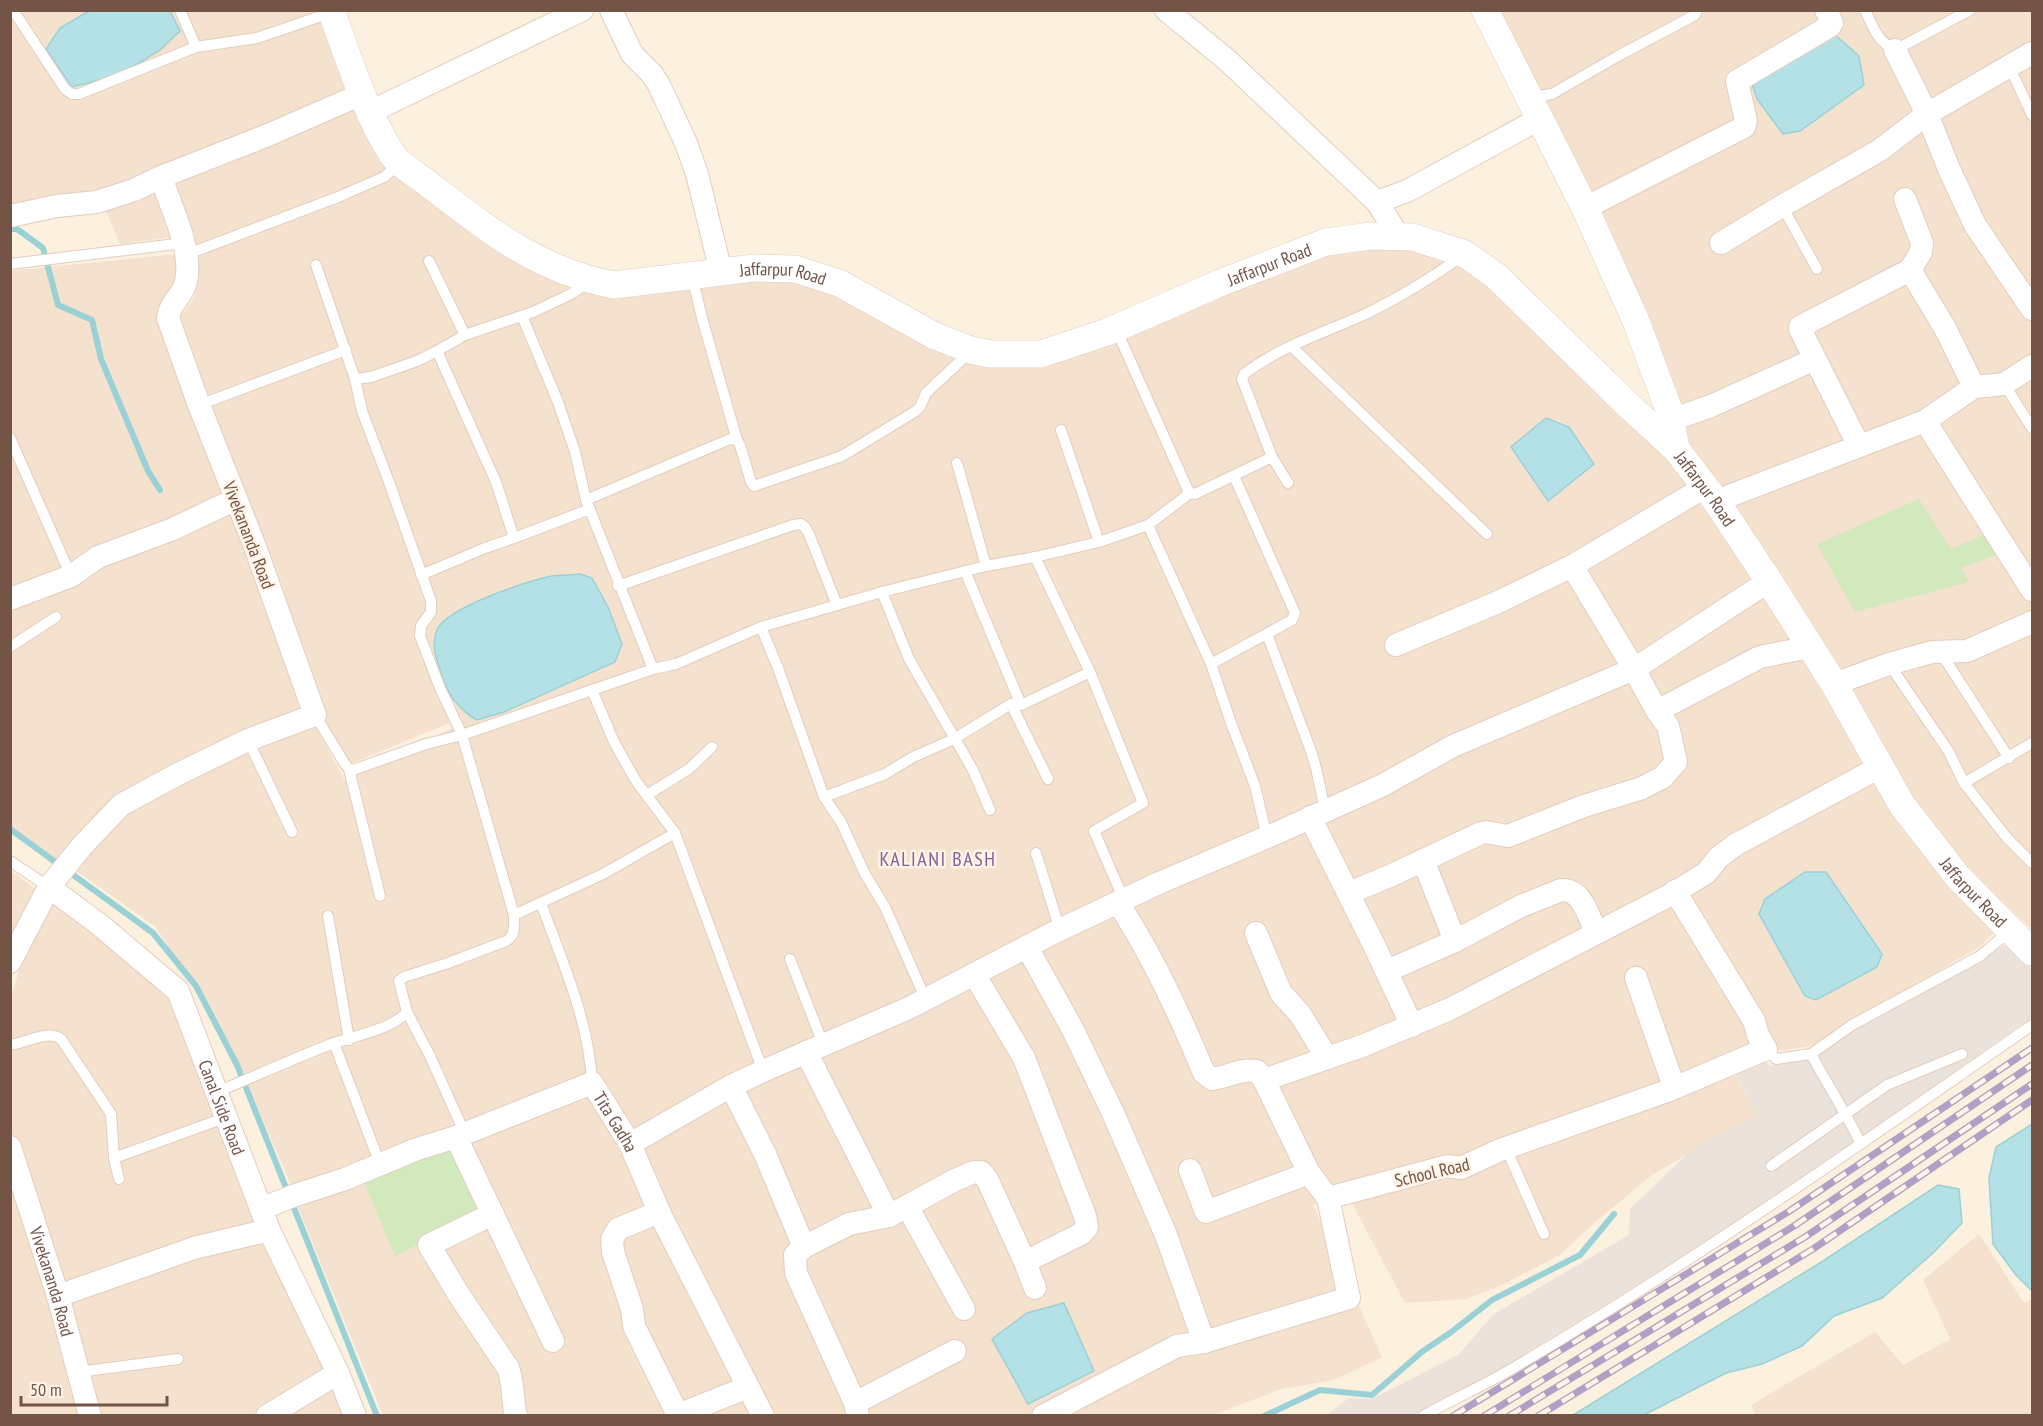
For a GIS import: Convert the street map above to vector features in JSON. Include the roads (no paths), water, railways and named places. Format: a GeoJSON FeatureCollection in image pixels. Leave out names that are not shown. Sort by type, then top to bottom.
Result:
{"type":"FeatureCollection","features":[{"type":"Feature","properties":{"kind":"street"},"geometry":{"type":"LineString","coordinates":[[10,216],[57,206],[97,202],[134,190],[268,135],[366,103],[582,10]]}},
{"type":"Feature","properties":{"kind":"street"},"geometry":{"type":"LineString","coordinates":[[611,10],[632,54],[659,85],[686,143],[697,174],[721,272]]}},
{"type":"Feature","properties":{"kind":"street"},"geometry":{"type":"LineString","coordinates":[[1166,10],[1227,60],[1377,202],[1400,237]]}},
{"type":"Feature","properties":{"kind":"street"},"geometry":{"type":"LineString","coordinates":[[1485,10],[1585,208],[1636,321],[1669,410],[1676,449]]}},
{"type":"Feature","properties":{"kind":"street"},"geometry":{"type":"LineString","coordinates":[[1585,208],[1744,127],[1746,121],[1737,81],[1830,26],[1832,23],[1826,10]]}},
{"type":"Feature","properties":{"kind":"street","name":"Jaffarpur Road"},"geometry":{"type":"LineString","coordinates":[[331,11],[366,103],[393,157],[490,232],[550,266],[592,281],[614,285],[754,268],[795,269],[839,282],[935,336],[971,350],[990,354],[1041,354],[1116,328],[1220,283],[1326,242],[1370,236],[1413,237],[1465,254],[1496,276],[1676,449],[1711,494],[1769,581],[1834,684],[1902,805],[1959,877],[2032,952]]}},
{"type":"Feature","properties":{"kind":"street"},"geometry":{"type":"LineString","coordinates":[[1895,50],[1927,114],[1949,169],[1976,225],[2032,309]]}},
{"type":"Feature","properties":{"kind":"street"},"geometry":{"type":"LineString","coordinates":[[1721,243],[1880,150],[1927,114],[2032,53]]}},
{"type":"Feature","properties":{"kind":"street"},"geometry":{"type":"LineString","coordinates":[[1377,202],[1407,191],[1535,108]]}},
{"type":"Feature","properties":{"kind":"street","name":"Vivekananda Road"},"geometry":{"type":"LineString","coordinates":[[161,177],[186,248],[188,267],[185,285],[170,307],[168,318],[199,405],[254,544],[315,715]]}},
{"type":"Feature","properties":{"kind":"street"},"geometry":{"type":"LineString","coordinates":[[1859,446],[1800,327],[1910,270],[1921,252],[1922,243],[1905,199]]}},
{"type":"Feature","properties":{"kind":"street"},"geometry":{"type":"LineString","coordinates":[[1910,270],[1945,328],[1974,387]]}},
{"type":"Feature","properties":{"kind":"street"},"geometry":{"type":"LineString","coordinates":[[1671,420],[1711,406],[1815,359]]}},
{"type":"Feature","properties":{"kind":"street"},"geometry":{"type":"LineString","coordinates":[[1396,645],[1496,603],[1711,494],[1859,446],[1925,421],[1974,387],[2004,384],[2032,366]]}},
{"type":"Feature","properties":{"kind":"street"},"geometry":{"type":"LineString","coordinates":[[1925,421],[2032,590]]}},
{"type":"Feature","properties":{"kind":"street"},"geometry":{"type":"LineString","coordinates":[[10,599],[71,576],[98,557],[173,529],[236,500]]}},
{"type":"Feature","properties":{"kind":"street"},"geometry":{"type":"LineString","coordinates":[[1349,893],[1486,832],[1508,836],[1584,806],[1642,788],[1663,777],[1676,762],[1668,726],[1572,566]]}},
{"type":"Feature","properties":{"kind":"street"},"geometry":{"type":"LineString","coordinates":[[630,1144],[731,1086],[909,1008],[1121,901],[1383,785],[1453,746],[1634,669],[1769,581]]}},
{"type":"Feature","properties":{"kind":"street"},"geometry":{"type":"LineString","coordinates":[[1834,684],[1889,664],[1940,651],[1967,651],[2032,622]]}},
{"type":"Feature","properties":{"kind":"street"},"geometry":{"type":"LineString","coordinates":[[1657,711],[1760,657],[1810,647]]}},
{"type":"Feature","properties":{"kind":"street"},"geometry":{"type":"LineString","coordinates":[[10,962],[51,884],[121,805],[248,740],[315,715]]}},
{"type":"Feature","properties":{"kind":"street"},"geometry":{"type":"LineString","coordinates":[[1264,1080],[1412,1026],[1450,1009],[1676,891],[1706,873],[1718,858],[1735,845],[1880,767]]}},
{"type":"Feature","properties":{"kind":"street"},"geometry":{"type":"LineString","coordinates":[[1318,814],[1349,893],[1412,1026]]}},
{"type":"Feature","properties":{"kind":"street"},"geometry":{"type":"LineString","coordinates":[[1423,860],[1455,941]]}},
{"type":"Feature","properties":{"kind":"street","name":"Canal Side Road"},"geometry":{"type":"LineString","coordinates":[[51,884],[178,991],[226,1088],[227,1117],[275,1209],[355,1416]]}},
{"type":"Feature","properties":{"kind":"street"},"geometry":{"type":"LineString","coordinates":[[1387,971],[1455,941],[1521,906],[1561,890],[1568,889],[1580,899],[1596,933]]}},
{"type":"Feature","properties":{"kind":"street"},"geometry":{"type":"LineString","coordinates":[[1676,891],[1754,1021],[1758,1035],[1766,1049]]}},
{"type":"Feature","properties":{"kind":"street"},"geometry":{"type":"LineString","coordinates":[[1042,1416],[1177,1346],[1204,1342],[1348,1298],[1328,1198],[1309,1173],[1264,1080],[1257,1071],[1246,1069],[1224,1078],[1212,1079],[1204,1073],[1169,995],[1121,901]]}},
{"type":"Feature","properties":{"kind":"street"},"geometry":{"type":"LineString","coordinates":[[1256,933],[1281,993],[1300,1014],[1327,1058]]}},
{"type":"Feature","properties":{"kind":"street"},"geometry":{"type":"LineString","coordinates":[[1028,947],[1072,1028],[1117,1124],[1166,1235],[1204,1342]]}},
{"type":"Feature","properties":{"kind":"street"},"geometry":{"type":"LineString","coordinates":[[974,975],[1024,1058],[1085,1216],[1087,1227],[1081,1234],[1025,1262]]}},
{"type":"Feature","properties":{"kind":"street"},"geometry":{"type":"LineString","coordinates":[[1636,978],[1674,1087]]}},
{"type":"Feature","properties":{"kind":"street"},"geometry":{"type":"LineString","coordinates":[[814,1048],[898,1211],[964,1309]]}},
{"type":"Feature","properties":{"kind":"street","name":"School Road"},"geometry":{"type":"LineString","coordinates":[[1328,1198],[1447,1166],[1461,1168],[1506,1148],[1674,1087],[1766,1049]]}},
{"type":"Feature","properties":{"kind":"street","name":"Tita Gadha"},"geometry":{"type":"LineString","coordinates":[[58,1296],[194,1248],[275,1209],[380,1164],[417,1149],[460,1136],[592,1083],[630,1144],[658,1212],[763,1416]]}},
{"type":"Feature","properties":{"kind":"street"},"geometry":{"type":"LineString","coordinates":[[731,1086],[765,1154],[804,1247]]}},
{"type":"Feature","properties":{"kind":"street"},"geometry":{"type":"LineString","coordinates":[[460,1136],[493,1214],[554,1341]]}},
{"type":"Feature","properties":{"kind":"street","name":"Vivekananda Road"},"geometry":{"type":"LineString","coordinates":[[10,1147],[58,1296],[90,1416]]}},
{"type":"Feature","properties":{"kind":"street"},"geometry":{"type":"LineString","coordinates":[[1190,1170],[1206,1212],[1309,1173]]}},
{"type":"Feature","properties":{"kind":"street"},"geometry":{"type":"LineString","coordinates":[[955,1351],[856,1409],[796,1273],[795,1255],[804,1247],[849,1224],[898,1211],[955,1180],[974,1172],[981,1172],[987,1179],[1035,1288]]}},
{"type":"Feature","properties":{"kind":"street"},"geometry":{"type":"LineString","coordinates":[[658,1212],[618,1228],[612,1239],[613,1252],[632,1309],[634,1326],[677,1415],[748,1386]]}},
{"type":"Feature","properties":{"kind":"street"},"geometry":{"type":"LineString","coordinates":[[493,1214],[429,1245],[508,1368],[512,1379],[516,1416]]}},
{"type":"Feature","properties":{"kind":"street"},"geometry":{"type":"LineString","coordinates":[[267,1416],[338,1373]]}},
{"type":"Feature","properties":{"kind":"lane"},"geometry":{"type":"LineString","coordinates":[[180,10],[196,47]]}},
{"type":"Feature","properties":{"kind":"lane"},"geometry":{"type":"LineString","coordinates":[[1535,108],[1552,94],[1695,15],[1697,10]]}},
{"type":"Feature","properties":{"kind":"lane"},"geometry":{"type":"LineString","coordinates":[[1865,10],[1880,40],[1895,50],[1970,10]]}},
{"type":"Feature","properties":{"kind":"lane"},"geometry":{"type":"LineString","coordinates":[[14,15],[65,89],[72,94],[196,47],[257,38],[331,11]]}},
{"type":"Feature","properties":{"kind":"lane"},"geometry":{"type":"LineString","coordinates":[[2009,66],[2032,115]]}},
{"type":"Feature","properties":{"kind":"lane"},"geometry":{"type":"LineString","coordinates":[[10,264],[186,248],[357,189],[384,177],[400,162]]}},
{"type":"Feature","properties":{"kind":"lane"},"geometry":{"type":"LineString","coordinates":[[1782,206],[1817,269]]}},
{"type":"Feature","properties":{"kind":"lane"},"geometry":{"type":"LineString","coordinates":[[1288,483],[1272,457],[1242,379],[1244,374],[1291,346],[1370,312],[1441,271],[1465,254]]}},
{"type":"Feature","properties":{"kind":"lane"},"geometry":{"type":"LineString","coordinates":[[429,261],[465,335]]}},
{"type":"Feature","properties":{"kind":"lane"},"geometry":{"type":"LineString","coordinates":[[316,265],[346,350],[362,411],[422,575],[432,608],[422,626],[420,636],[440,688],[462,735],[514,915],[514,930],[510,939],[404,977],[399,981],[407,1012],[430,1056],[460,1136]]}},
{"type":"Feature","properties":{"kind":"lane"},"geometry":{"type":"LineString","coordinates":[[692,276],[737,440],[754,486],[842,456],[916,411],[926,393],[971,350]]}},
{"type":"Feature","properties":{"kind":"lane"},"geometry":{"type":"LineString","coordinates":[[354,379],[371,377],[437,351],[465,335],[522,316],[569,295],[592,281]]}},
{"type":"Feature","properties":{"kind":"lane"},"geometry":{"type":"LineString","coordinates":[[522,316],[558,402],[575,452],[588,505],[652,669]]}},
{"type":"Feature","properties":{"kind":"lane"},"geometry":{"type":"LineString","coordinates":[[1116,328],[1190,493]]}},
{"type":"Feature","properties":{"kind":"lane"},"geometry":{"type":"LineString","coordinates":[[1291,346],[1487,534]]}},
{"type":"Feature","properties":{"kind":"lane"},"geometry":{"type":"LineString","coordinates":[[199,405],[346,350]]}},
{"type":"Feature","properties":{"kind":"lane"},"geometry":{"type":"LineString","coordinates":[[437,351],[496,482],[514,538]]}},
{"type":"Feature","properties":{"kind":"lane"},"geometry":{"type":"LineString","coordinates":[[2004,384],[2032,428]]}},
{"type":"Feature","properties":{"kind":"lane"},"geometry":{"type":"LineString","coordinates":[[1061,430],[1099,542]]}},
{"type":"Feature","properties":{"kind":"lane"},"geometry":{"type":"LineString","coordinates":[[10,438],[71,576]]}},
{"type":"Feature","properties":{"kind":"lane"},"geometry":{"type":"LineString","coordinates":[[422,575],[514,538],[730,439],[737,440]]}},
{"type":"Feature","properties":{"kind":"lane"},"geometry":{"type":"LineString","coordinates":[[349,769],[353,770],[426,744],[462,735],[652,669],[676,664],[761,627],[882,591],[1099,542],[1148,525],[1190,493],[1200,493],[1272,457]]}},
{"type":"Feature","properties":{"kind":"lane"},"geometry":{"type":"LineString","coordinates":[[957,463],[986,566]]}},
{"type":"Feature","properties":{"kind":"lane"},"geometry":{"type":"LineString","coordinates":[[1211,664],[1292,620],[1295,613],[1234,476]]}},
{"type":"Feature","properties":{"kind":"lane"},"geometry":{"type":"LineString","coordinates":[[618,586],[751,538],[801,524],[809,534],[837,605]]}},
{"type":"Feature","properties":{"kind":"lane"},"geometry":{"type":"LineString","coordinates":[[1148,525],[1211,664],[1255,786],[1267,837]]}},
{"type":"Feature","properties":{"kind":"lane"},"geometry":{"type":"LineString","coordinates":[[1035,557],[1090,672],[1143,803],[1094,831],[1121,901]]}},
{"type":"Feature","properties":{"kind":"lane"},"geometry":{"type":"LineString","coordinates":[[965,571],[1016,704],[1048,779]]}},
{"type":"Feature","properties":{"kind":"lane"},"geometry":{"type":"LineString","coordinates":[[882,591],[909,659],[973,770],[990,810]]}},
{"type":"Feature","properties":{"kind":"lane"},"geometry":{"type":"LineString","coordinates":[[10,647],[56,617]]}},
{"type":"Feature","properties":{"kind":"lane"},"geometry":{"type":"LineString","coordinates":[[761,627],[824,797],[841,822],[865,874],[885,907],[926,999]]}},
{"type":"Feature","properties":{"kind":"lane"},"geometry":{"type":"LineString","coordinates":[[1267,634],[1316,768],[1318,814]]}},
{"type":"Feature","properties":{"kind":"lane"},"geometry":{"type":"LineString","coordinates":[[1940,651],[2009,758]]}},
{"type":"Feature","properties":{"kind":"lane"},"geometry":{"type":"LineString","coordinates":[[1889,664],[1949,752],[1964,783],[2007,838],[2032,862]]}},
{"type":"Feature","properties":{"kind":"lane"},"geometry":{"type":"LineString","coordinates":[[824,797],[885,774],[1016,704],[1090,672]]}},
{"type":"Feature","properties":{"kind":"lane"},"geometry":{"type":"LineString","coordinates":[[592,690],[614,742],[636,781],[675,833],[763,1071]]}},
{"type":"Feature","properties":{"kind":"lane"},"geometry":{"type":"LineString","coordinates":[[315,715],[349,769],[380,896]]}},
{"type":"Feature","properties":{"kind":"lane"},"geometry":{"type":"LineString","coordinates":[[248,740],[292,832]]}},
{"type":"Feature","properties":{"kind":"lane"},"geometry":{"type":"LineString","coordinates":[[1964,783],[2032,743]]}},
{"type":"Feature","properties":{"kind":"lane"},"geometry":{"type":"LineString","coordinates":[[647,795],[689,769],[712,747]]}},
{"type":"Feature","properties":{"kind":"lane"},"geometry":{"type":"LineString","coordinates":[[514,915],[603,874],[675,833]]}},
{"type":"Feature","properties":{"kind":"lane"},"geometry":{"type":"LineString","coordinates":[[1036,853],[1060,930]]}},
{"type":"Feature","properties":{"kind":"lane","name":"Canal Side Road"},"geometry":{"type":"LineString","coordinates":[[10,861],[51,884]]}},
{"type":"Feature","properties":{"kind":"lane"},"geometry":{"type":"LineString","coordinates":[[541,903],[579,1009],[592,1069],[592,1083]]}},
{"type":"Feature","properties":{"kind":"lane"},"geometry":{"type":"LineString","coordinates":[[328,916],[349,1040]]}},
{"type":"Feature","properties":{"kind":"lane"},"geometry":{"type":"LineString","coordinates":[[1766,1049],[1776,1059],[1811,1053],[1852,1024],[1980,956],[2011,930]]}},
{"type":"Feature","properties":{"kind":"lane"},"geometry":{"type":"LineString","coordinates":[[790,959],[814,1048]]}},
{"type":"Feature","properties":{"kind":"lane"},"geometry":{"type":"LineString","coordinates":[[226,1088],[334,1043],[349,1040],[388,1024],[407,1012]]}},
{"type":"Feature","properties":{"kind":"lane"},"geometry":{"type":"LineString","coordinates":[[1423,1416],[1513,1368],[1651,1283],[1862,1144],[2032,1025]]}},
{"type":"Feature","properties":{"kind":"lane"},"geometry":{"type":"LineString","coordinates":[[10,1045],[22,1044],[51,1034],[62,1040],[111,1114],[114,1158],[119,1179]]}},
{"type":"Feature","properties":{"kind":"lane"},"geometry":{"type":"LineString","coordinates":[[334,1043],[380,1164]]}},
{"type":"Feature","properties":{"kind":"lane"},"geometry":{"type":"LineString","coordinates":[[1811,1053],[1827,1086],[1846,1113],[1862,1144]]}},
{"type":"Feature","properties":{"kind":"lane"},"geometry":{"type":"LineString","coordinates":[[1771,1166],[1887,1085],[1962,1054]]}},
{"type":"Feature","properties":{"kind":"lane"},"geometry":{"type":"LineString","coordinates":[[114,1158],[227,1117]]}},
{"type":"Feature","properties":{"kind":"lane"},"geometry":{"type":"LineString","coordinates":[[1506,1148],[1544,1234]]}},
{"type":"Feature","properties":{"kind":"lane"},"geometry":{"type":"LineString","coordinates":[[78,1372],[178,1359]]}},
{"type":"Feature","properties":{"kind":"water"},"geometry":{"type":"Polygon","coordinates":[[[89,11],[170,11],[180,31],[160,50],[120,75],[72,87],[46,49],[60,28],[89,11]]]}},
{"type":"Feature","properties":{"kind":"water"},"geometry":{"type":"Polygon","coordinates":[[[1833,33],[1859,56],[1864,85],[1800,131],[1783,134],[1757,99],[1752,84],[1833,33]]]}},
{"type":"Feature","properties":{"kind":"water"},"geometry":{"type":"Polygon","coordinates":[[[1546,418],[1569,427],[1594,464],[1548,501],[1511,447],[1546,418]]]}},
{"type":"Feature","properties":{"kind":"water"},"geometry":{"type":"Polygon","coordinates":[[[580,574],[592,578],[608,607],[622,644],[615,662],[504,712],[477,720],[470,716],[453,699],[442,678],[434,645],[437,630],[444,621],[456,613],[489,596],[552,576],[580,574]]]}},
{"type":"Feature","properties":{"kind":"water"},"geometry":{"type":"Polygon","coordinates":[[[1805,872],[1826,872],[1882,954],[1877,967],[1816,1000],[1805,996],[1759,914],[1765,899],[1805,872]]]}},
{"type":"Feature","properties":{"kind":"water"},"geometry":{"type":"Polygon","coordinates":[[[2032,1124],[2032,1291],[2016,1275],[1993,1244],[1989,1178],[1996,1147],[2032,1124]]]}},
{"type":"Feature","properties":{"kind":"water"},"geometry":{"type":"Polygon","coordinates":[[[1938,1185],[1959,1189],[1962,1223],[1933,1253],[1882,1298],[1834,1316],[1802,1346],[1762,1364],[1726,1373],[1644,1415],[1573,1415],[1823,1261],[1938,1185]]]}},
{"type":"Feature","properties":{"kind":"water"},"geometry":{"type":"Polygon","coordinates":[[[1064,1303],[1094,1371],[1028,1404],[992,1339],[1027,1313],[1064,1303]]]}},
{"type":"Feature","properties":{"kind":"waterway"},"geometry":{"type":"LineString","coordinates":[[10,229],[17,229],[43,248],[58,305],[92,320],[101,359],[148,471],[160,490]]}},
{"type":"Feature","properties":{"kind":"waterway"},"geometry":{"type":"LineString","coordinates":[[10,829],[153,933],[196,986],[237,1065],[377,1416]]}},
{"type":"Feature","properties":{"kind":"waterway"},"geometry":{"type":"LineString","coordinates":[[1264,1416],[1320,1390],[1372,1395],[1423,1351],[1492,1300],[1580,1255],[1614,1214]]}},
{"type":"Feature","properties":{"kind":"railway"},"geometry":{"type":"LineString","coordinates":[[1453,1416],[1788,1212],[2032,1048]]}},
{"type":"Feature","properties":{"kind":"railway"},"geometry":{"type":"LineString","coordinates":[[1484,1416],[1794,1226],[2032,1065]]}},
{"type":"Feature","properties":{"kind":"railway"},"geometry":{"type":"LineString","coordinates":[[1509,1416],[1805,1237],[2032,1084]]}},
{"type":"Feature","properties":{"kind":"railway"},"geometry":{"type":"LineString","coordinates":[[1538,1416],[1813,1249],[2032,1100]]}},
{"type":"Feature","properties":{"kind":"district","name":"KALIANI BASH"},"geometry":{"type":"Point","coordinates":[938,859]}}]}
